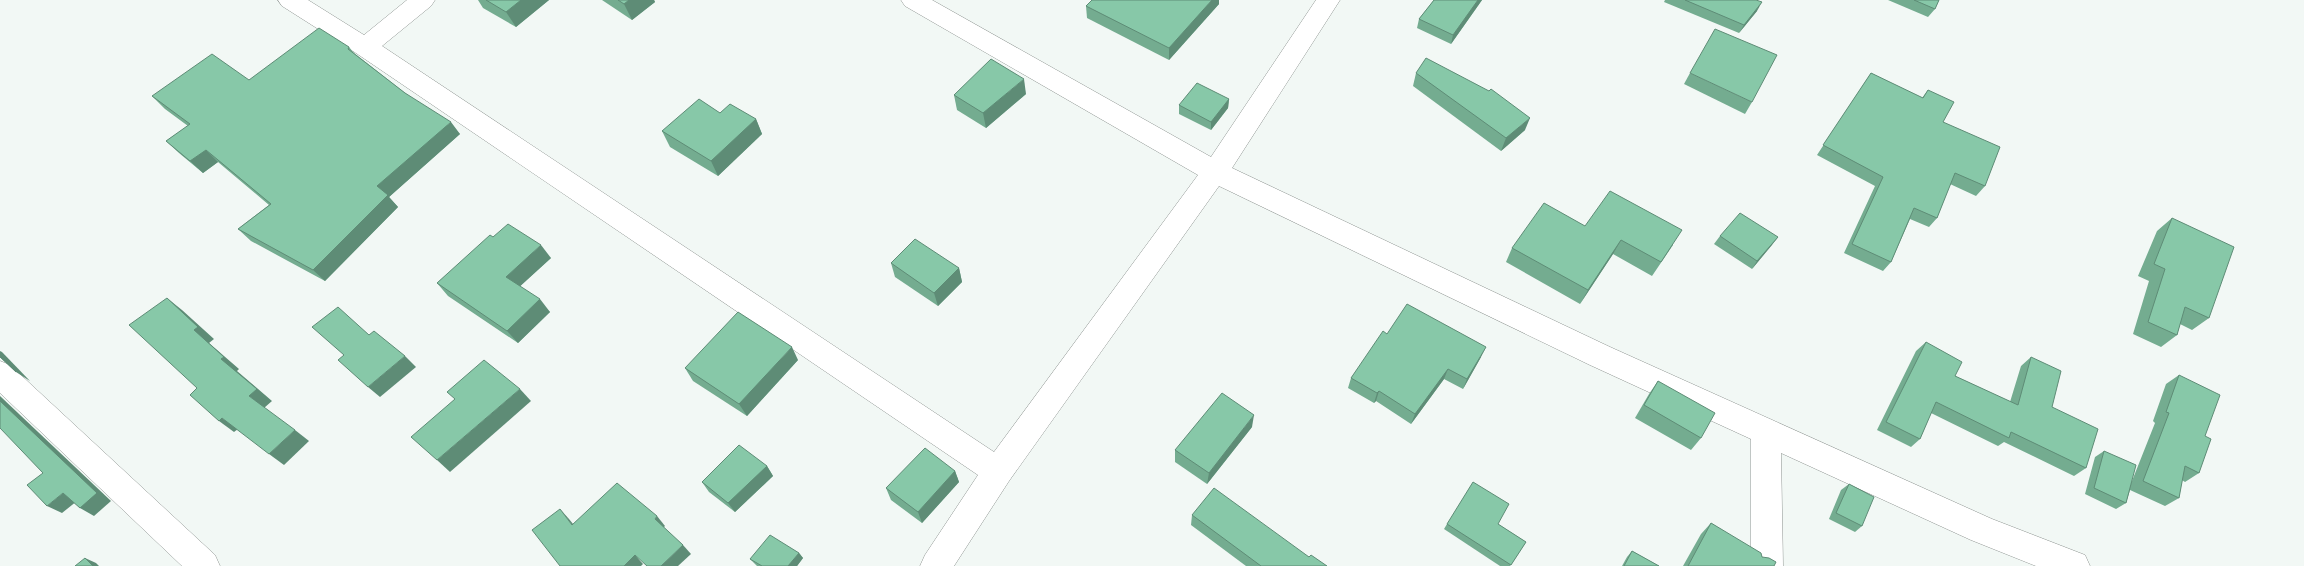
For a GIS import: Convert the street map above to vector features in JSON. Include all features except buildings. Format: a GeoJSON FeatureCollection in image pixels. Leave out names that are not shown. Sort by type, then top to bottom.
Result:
{"type":"FeatureCollection","features":[{"type":"Feature","properties":{"kind":"street"},"geometry":{"type":"LineString","coordinates":[[290,0],[365,47],[998,471]]}},
{"type":"Feature","properties":{"kind":"street"},"geometry":{"type":"LineString","coordinates":[[365,47],[423,0]]}},
{"type":"Feature","properties":{"kind":"street"},"geometry":{"type":"LineString","coordinates":[[913,0],[1215,172],[1600,356],[1982,530],[2074,566]]}},
{"type":"Feature","properties":{"kind":"street"},"geometry":{"type":"LineString","coordinates":[[936,566],[998,471],[1215,172],[1328,0]]}},
{"type":"Feature","properties":{"kind":"street"},"geometry":{"type":"LineString","coordinates":[[0,374],[204,566]]}},
{"type":"Feature","properties":{"kind":"street"},"geometry":{"type":"LineString","coordinates":[[1766,432],[1767,566]]}}]}
